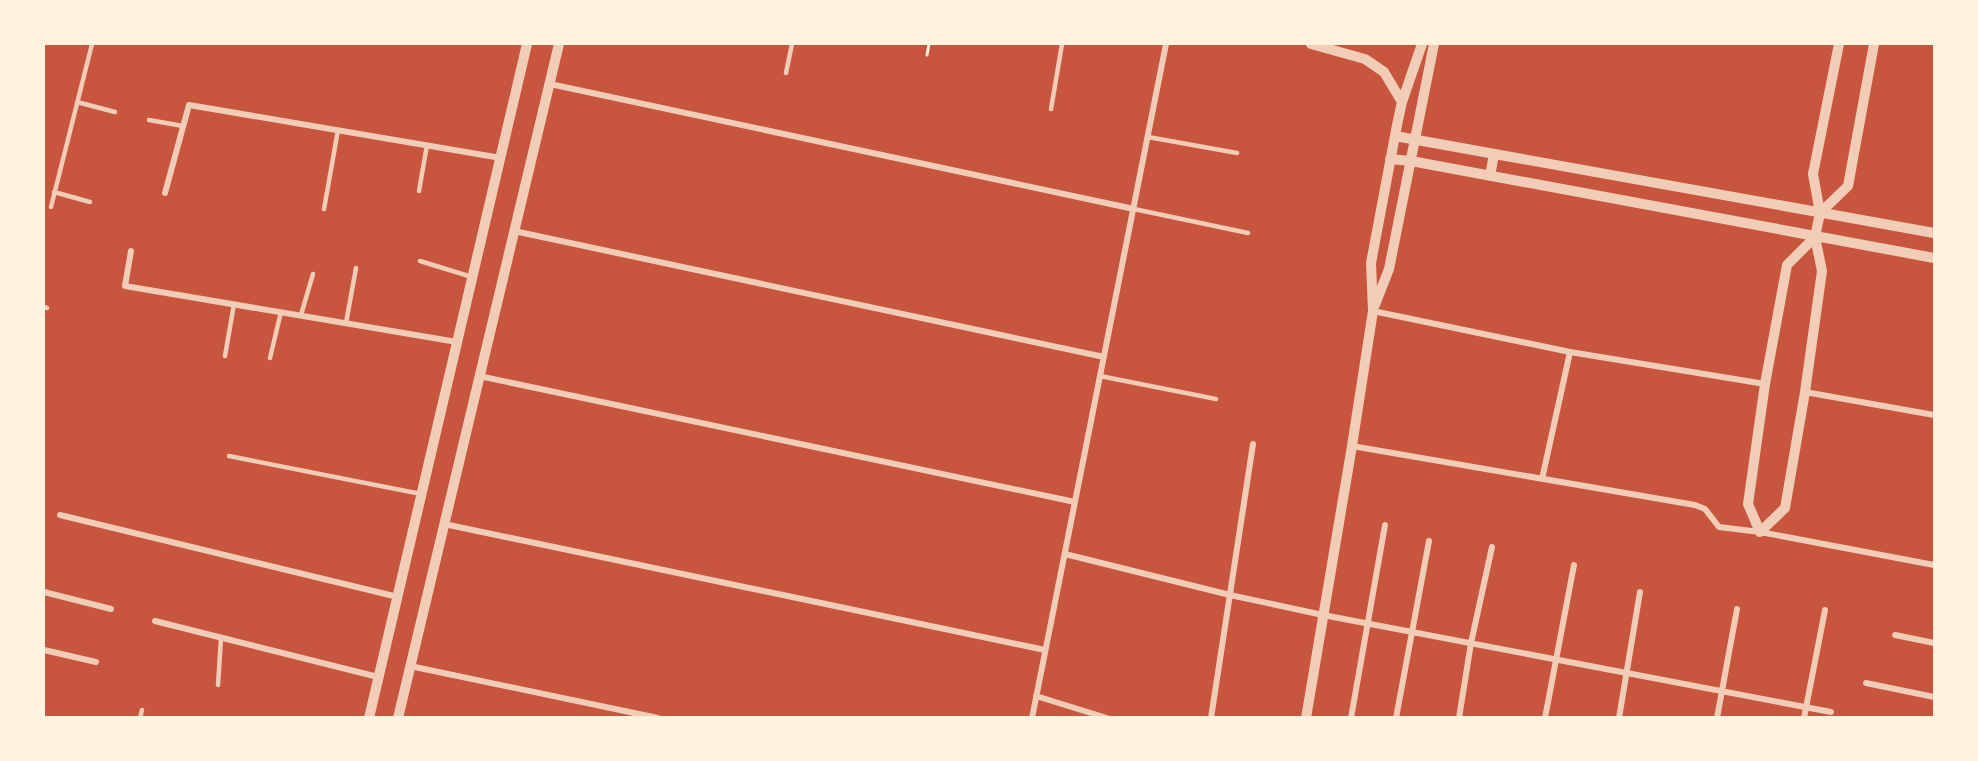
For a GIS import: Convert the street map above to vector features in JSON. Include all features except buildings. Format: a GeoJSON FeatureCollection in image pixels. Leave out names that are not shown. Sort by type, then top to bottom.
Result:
{"type":"FeatureCollection","features":[{"type":"Feature","properties":{"kind":"street"},"geometry":{"type":"LineString","coordinates":[[369,717],[527,44]]}},
{"type":"Feature","properties":{"kind":"street"},"geometry":{"type":"LineString","coordinates":[[398,717],[559,44]]}},
{"type":"Feature","properties":{"kind":"street"},"geometry":{"type":"LineString","coordinates":[[1032,717],[1166,44]]}},
{"type":"Feature","properties":{"kind":"street"},"geometry":{"type":"LineString","coordinates":[[1311,44],[1365,59],[1384,72],[1402,102]]}},
{"type":"Feature","properties":{"kind":"street"},"geometry":{"type":"LineString","coordinates":[[1306,717],[1373,311],[1371,263],[1402,102],[1422,44]]}},
{"type":"Feature","properties":{"kind":"street"},"geometry":{"type":"LineString","coordinates":[[1373,311],[1389,269],[1434,44]]}},
{"type":"Feature","properties":{"kind":"street"},"geometry":{"type":"LineString","coordinates":[[1760,532],[1785,508],[1805,392],[1822,271],[1815,237],[1820,213],[1813,174],[1839,44]]}},
{"type":"Feature","properties":{"kind":"street"},"geometry":{"type":"LineString","coordinates":[[1820,213],[1848,186],[1874,44]]}},
{"type":"Feature","properties":{"kind":"street"},"geometry":{"type":"LineString","coordinates":[[550,84],[1134,209]]}},
{"type":"Feature","properties":{"kind":"street"},"geometry":{"type":"LineString","coordinates":[[165,193],[189,105],[501,158]]}},
{"type":"Feature","properties":{"kind":"street"},"geometry":{"type":"LineString","coordinates":[[1395,136],[1935,233]]}},
{"type":"Feature","properties":{"kind":"street"},"geometry":{"type":"LineString","coordinates":[[1490,176],[1494,154]]}},
{"type":"Feature","properties":{"kind":"street"},"geometry":{"type":"LineString","coordinates":[[1390,159],[1935,258]]}},
{"type":"Feature","properties":{"kind":"street"},"geometry":{"type":"LineString","coordinates":[[513,231],[1104,357]]}},
{"type":"Feature","properties":{"kind":"street"},"geometry":{"type":"LineString","coordinates":[[1760,532],[1748,504],[1787,265],[1815,237]]}},
{"type":"Feature","properties":{"kind":"street"},"geometry":{"type":"LineString","coordinates":[[131,251],[125,286],[457,342]]}},
{"type":"Feature","properties":{"kind":"street"},"geometry":{"type":"LineString","coordinates":[[1373,311],[1570,352],[1766,384]]}},
{"type":"Feature","properties":{"kind":"street"},"geometry":{"type":"LineString","coordinates":[[1542,479],[1570,352]]}},
{"type":"Feature","properties":{"kind":"street"},"geometry":{"type":"LineString","coordinates":[[478,376],[1075,502]]}},
{"type":"Feature","properties":{"kind":"street"},"geometry":{"type":"LineString","coordinates":[[1805,392],[1935,415]]}},
{"type":"Feature","properties":{"kind":"street"},"geometry":{"type":"LineString","coordinates":[[1211,717],[1253,444]]}},
{"type":"Feature","properties":{"kind":"street"},"geometry":{"type":"LineString","coordinates":[[1352,446],[1695,505],[1705,509],[1719,527],[1760,532],[1935,565]]}},
{"type":"Feature","properties":{"kind":"street"},"geometry":{"type":"LineString","coordinates":[[60,515],[398,597]]}},
{"type":"Feature","properties":{"kind":"street"},"geometry":{"type":"LineString","coordinates":[[443,524],[1046,650]]}},
{"type":"Feature","properties":{"kind":"street"},"geometry":{"type":"LineString","coordinates":[[1352,717],[1385,525]]}},
{"type":"Feature","properties":{"kind":"street"},"geometry":{"type":"LineString","coordinates":[[1396,717],[1429,541]]}},
{"type":"Feature","properties":{"kind":"street"},"geometry":{"type":"LineString","coordinates":[[1459,717],[1471,643],[1492,547]]}},
{"type":"Feature","properties":{"kind":"street"},"geometry":{"type":"LineString","coordinates":[[1065,554],[1230,595],[1323,615],[1831,712]]}},
{"type":"Feature","properties":{"kind":"street"},"geometry":{"type":"LineString","coordinates":[[1545,717],[1574,565]]}},
{"type":"Feature","properties":{"kind":"street"},"geometry":{"type":"LineString","coordinates":[[44,592],[111,609]]}},
{"type":"Feature","properties":{"kind":"street"},"geometry":{"type":"LineString","coordinates":[[1619,717],[1640,592]]}},
{"type":"Feature","properties":{"kind":"street"},"geometry":{"type":"LineString","coordinates":[[1717,717],[1737,609]]}},
{"type":"Feature","properties":{"kind":"street"},"geometry":{"type":"LineString","coordinates":[[1804,717],[1825,610]]}},
{"type":"Feature","properties":{"kind":"street"},"geometry":{"type":"LineString","coordinates":[[155,621],[378,677]]}},
{"type":"Feature","properties":{"kind":"street"},"geometry":{"type":"LineString","coordinates":[[1896,635],[1935,643]]}},
{"type":"Feature","properties":{"kind":"street"},"geometry":{"type":"LineString","coordinates":[[44,650],[96,662]]}},
{"type":"Feature","properties":{"kind":"street"},"geometry":{"type":"LineString","coordinates":[[410,666],[658,717]]}},
{"type":"Feature","properties":{"kind":"street"},"geometry":{"type":"LineString","coordinates":[[1866,682],[1935,698]]}},
{"type":"Feature","properties":{"kind":"street"},"geometry":{"type":"LineString","coordinates":[[1036,696],[1107,717]]}},
{"type":"Feature","properties":{"kind":"lane"},"geometry":{"type":"LineString","coordinates":[[51,207],[92,44]]}},
{"type":"Feature","properties":{"kind":"lane"},"geometry":{"type":"LineString","coordinates":[[786,73],[792,44]]}},
{"type":"Feature","properties":{"kind":"lane"},"geometry":{"type":"LineString","coordinates":[[1051,109],[1062,44]]}},
{"type":"Feature","properties":{"kind":"lane"},"geometry":{"type":"LineString","coordinates":[[77,102],[115,112]]}},
{"type":"Feature","properties":{"kind":"lane"},"geometry":{"type":"LineString","coordinates":[[149,120],[183,126]]}},
{"type":"Feature","properties":{"kind":"lane"},"geometry":{"type":"LineString","coordinates":[[324,209],[338,130]]}},
{"type":"Feature","properties":{"kind":"lane"},"geometry":{"type":"LineString","coordinates":[[1148,137],[1237,153]]}},
{"type":"Feature","properties":{"kind":"lane"},"geometry":{"type":"LineString","coordinates":[[419,191],[427,145]]}},
{"type":"Feature","properties":{"kind":"lane"},"geometry":{"type":"LineString","coordinates":[[54,192],[90,202]]}},
{"type":"Feature","properties":{"kind":"lane"},"geometry":{"type":"LineString","coordinates":[[1134,209],[1248,233]]}},
{"type":"Feature","properties":{"kind":"lane"},"geometry":{"type":"LineString","coordinates":[[420,261],[472,277]]}},
{"type":"Feature","properties":{"kind":"lane"},"geometry":{"type":"LineString","coordinates":[[346,323],[356,268]]}},
{"type":"Feature","properties":{"kind":"lane"},"geometry":{"type":"LineString","coordinates":[[301,315],[313,274]]}},
{"type":"Feature","properties":{"kind":"lane"},"geometry":{"type":"LineString","coordinates":[[225,356],[234,304]]}},
{"type":"Feature","properties":{"kind":"lane"},"geometry":{"type":"LineString","coordinates":[[270,358],[280,312]]}},
{"type":"Feature","properties":{"kind":"lane"},"geometry":{"type":"LineString","coordinates":[[1100,376],[1216,399]]}},
{"type":"Feature","properties":{"kind":"lane"},"geometry":{"type":"LineString","coordinates":[[229,456],[421,494]]}},
{"type":"Feature","properties":{"kind":"lane"},"geometry":{"type":"LineString","coordinates":[[218,685],[221,638]]}},
{"type":"Feature","properties":{"kind":"lane"},"geometry":{"type":"LineString","coordinates":[[140,717],[142,710]]}},
{"type":"Feature","properties":{"kind":"path"},"geometry":{"type":"LineString","coordinates":[[927,55],[929,44]]}}]}
